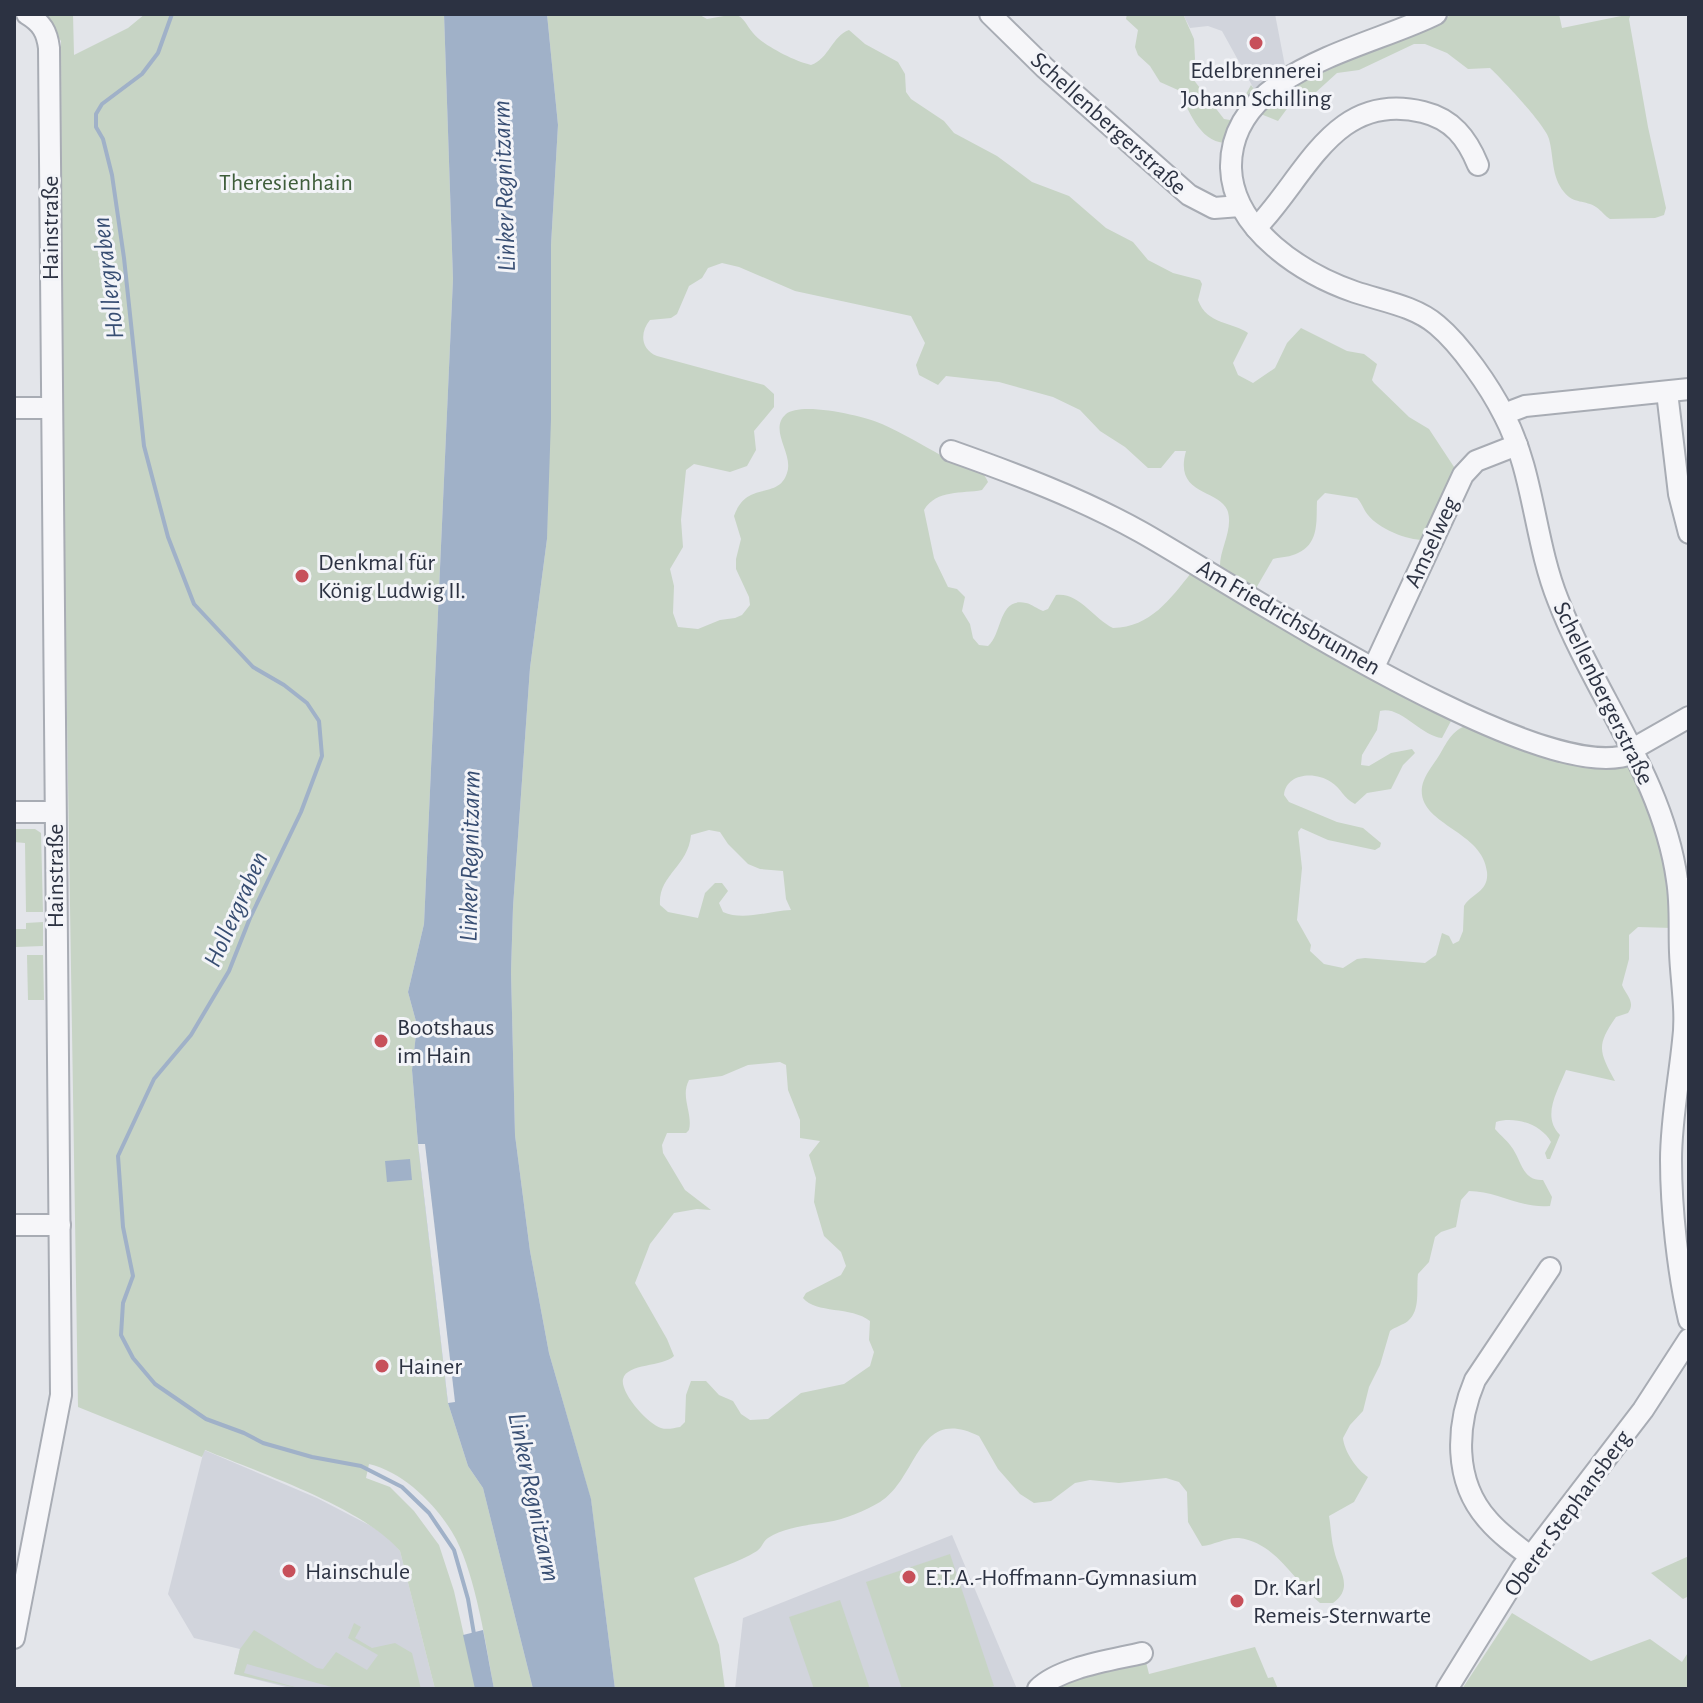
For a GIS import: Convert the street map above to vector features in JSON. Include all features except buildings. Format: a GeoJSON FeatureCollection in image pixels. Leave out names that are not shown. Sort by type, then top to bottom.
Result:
{"type":"FeatureCollection","features":[{"type":"Feature","properties":{"kind":"street","name":"Hainstraße"},"geometry":{"type":"LineString","coordinates":[[14,1638],[61,1395],[49,109],[47,34],[41,24],[27,14]]}},
{"type":"Feature","properties":{"kind":"street","name":"Schellenbergerstraße"},"geometry":{"type":"LineString","coordinates":[[990,14],[1045,68],[1189,195],[1214,208],[1240,206]]}},
{"type":"Feature","properties":{"kind":"street","name":"Schellenbergerstraße"},"geometry":{"type":"LineString","coordinates":[[1436,14],[1318,62],[1287,79],[1257,104],[1234,144],[1231,168],[1233,188],[1240,206],[1256,228],[1291,259],[1355,292],[1416,312],[1436,324],[1474,370],[1504,414],[1517,445],[1559,603],[1661,815],[1677,880],[1686,1036],[1674,1099],[1671,1161],[1682,1280],[1689,1320]]}},
{"type":"Feature","properties":{"kind":"street"},"geometry":{"type":"LineString","coordinates":[[1256,228],[1274,210],[1324,141],[1352,120],[1370,112],[1411,109],[1443,119],[1468,141],[1478,165]]}},
{"type":"Feature","properties":{"kind":"street"},"geometry":{"type":"LineString","coordinates":[[1504,414],[1525,406],[1689,389]]}},
{"type":"Feature","properties":{"kind":"street"},"geometry":{"type":"LineString","coordinates":[[1667,392],[1679,494],[1689,533]]}},
{"type":"Feature","properties":{"kind":"street"},"geometry":{"type":"LineString","coordinates":[[14,408],[52,408]]}},
{"type":"Feature","properties":{"kind":"street","name":"Amselweg"},"geometry":{"type":"LineString","coordinates":[[1374,667],[1463,475],[1476,461],[1517,445]]}},
{"type":"Feature","properties":{"kind":"street","name":"Am Friedrichsbrunnen"},"geometry":{"type":"LineString","coordinates":[[951,451],[1059,490],[1140,531],[1248,598],[1466,717],[1564,753],[1617,758],[1632,751]]}},
{"type":"Feature","properties":{"kind":"street"},"geometry":{"type":"LineString","coordinates":[[1632,751],[1689,717]]}},
{"type":"Feature","properties":{"kind":"street"},"geometry":{"type":"LineString","coordinates":[[14,812],[55,812]]}},
{"type":"Feature","properties":{"kind":"street"},"geometry":{"type":"LineString","coordinates":[[14,1225],[60,1225]]}},
{"type":"Feature","properties":{"kind":"street"},"geometry":{"type":"LineString","coordinates":[[1530,1556],[1486,1518],[1473,1497],[1462,1460],[1460,1438],[1467,1400],[1475,1380],[1550,1268]]}},
{"type":"Feature","properties":{"kind":"street","name":"Oberer Stephansberg"},"geometry":{"type":"LineString","coordinates":[[1447,1689],[1530,1556],[1643,1410],[1689,1339]]}},
{"type":"Feature","properties":{"kind":"street"},"geometry":{"type":"LineString","coordinates":[[1038,1689],[1048,1681],[1079,1669],[1142,1653]]}},
{"type":"Feature","properties":{"kind":"shaded area"},"geometry":{"type":"Polygon","coordinates":[[[1183,14],[1275,14],[1285,66],[1254,89],[1222,31],[1208,26],[1190,28],[1183,14]]]}},
{"type":"Feature","properties":{"kind":"shaded area","name":"Hainschule"},"geometry":{"type":"Polygon","coordinates":[[[204,1450],[317,1498],[389,1538],[400,1551],[435,1689],[294,1689],[234,1674],[240,1649],[194,1638],[168,1594],[204,1450]]]}},
{"type":"Feature","properties":{"kind":"shaded area","name":"E.T.A.-Hoffmann-Gymnasium"},"geometry":{"type":"Polygon","coordinates":[[[952,1535],[1017,1689],[735,1689],[743,1618],[952,1535]]]}},
{"type":"Feature","properties":{"kind":"green space","name":"Theresienhain"},"geometry":{"type":"Polygon","coordinates":[[[42,14],[73,14],[74,55],[128,28],[145,14],[444,14],[453,279],[424,924],[408,992],[417,1025],[412,1070],[448,1403],[468,1466],[483,1488],[533,1689],[494,1689],[475,1592],[456,1539],[430,1503],[395,1475],[369,1464],[366,1478],[390,1487],[414,1511],[439,1545],[454,1591],[476,1689],[435,1689],[400,1551],[383,1535],[336,1506],[281,1480],[205,1450],[202,1457],[78,1407],[62,404],[61,41],[42,14]]]}},
{"type":"Feature","properties":{"kind":"green space"},"geometry":{"type":"Polygon","coordinates":[[[547,14],[698,14],[707,19],[735,14],[764,43],[788,57],[811,65],[849,30],[865,44],[898,62],[905,74],[906,92],[911,99],[944,121],[954,133],[997,156],[1032,182],[1069,196],[1106,228],[1133,242],[1148,260],[1173,273],[1200,280],[1198,300],[1202,308],[1214,319],[1248,333],[1233,363],[1238,375],[1253,383],[1275,368],[1287,343],[1301,328],[1347,351],[1364,354],[1377,364],[1372,380],[1374,383],[1409,417],[1429,429],[1458,473],[1427,540],[1403,536],[1379,525],[1357,498],[1325,493],[1317,501],[1315,530],[1310,543],[1295,554],[1273,559],[1255,590],[1220,568],[1229,526],[1228,512],[1224,504],[1200,490],[1186,477],[1186,451],[1175,451],[1161,468],[1148,468],[1125,447],[1100,431],[1080,410],[1053,397],[999,382],[946,376],[938,385],[919,375],[916,365],[925,343],[911,316],[795,291],[722,263],[708,268],[702,278],[689,286],[677,314],[671,318],[650,320],[643,335],[647,349],[657,356],[764,385],[774,394],[774,407],[754,431],[756,450],[747,466],[730,472],[694,464],[686,470],[681,520],[683,547],[670,569],[674,586],[673,613],[678,627],[698,629],[735,618],[750,605],[736,569],[741,539],[734,516],[746,498],[783,481],[788,466],[780,435],[781,420],[794,410],[833,411],[874,421],[985,476],[988,482],[982,490],[943,495],[924,510],[934,558],[948,587],[957,589],[965,597],[962,611],[979,645],[988,646],[993,640],[1010,605],[1026,603],[1043,611],[1048,609],[1056,595],[1079,602],[1113,628],[1138,623],[1158,610],[1191,573],[1447,715],[1451,721],[1442,738],[1426,732],[1395,712],[1380,711],[1377,730],[1362,755],[1361,765],[1369,766],[1391,753],[1412,749],[1415,753],[1403,765],[1391,789],[1367,793],[1355,804],[1334,784],[1317,776],[1296,778],[1286,788],[1284,795],[1289,802],[1337,822],[1363,828],[1381,843],[1375,850],[1328,840],[1301,828],[1298,832],[1302,868],[1297,920],[1311,945],[1310,951],[1324,964],[1343,968],[1357,959],[1365,958],[1425,963],[1436,955],[1442,933],[1449,936],[1453,944],[1459,941],[1463,931],[1464,906],[1483,888],[1487,872],[1483,858],[1474,846],[1429,810],[1423,800],[1422,787],[1427,774],[1455,732],[1470,725],[1586,765],[1621,765],[1630,769],[1653,815],[1667,868],[1672,928],[1638,927],[1629,935],[1629,959],[1622,985],[1631,1002],[1630,1009],[1628,1013],[1616,1017],[1605,1035],[1602,1049],[1615,1081],[1566,1070],[1551,1112],[1554,1128],[1560,1135],[1550,1159],[1545,1153],[1551,1142],[1541,1130],[1519,1121],[1496,1122],[1495,1129],[1511,1146],[1527,1174],[1536,1180],[1543,1180],[1552,1197],[1550,1206],[1529,1205],[1469,1191],[1461,1200],[1456,1227],[1435,1237],[1429,1262],[1418,1274],[1415,1311],[1408,1321],[1390,1331],[1363,1411],[1343,1438],[1352,1460],[1368,1477],[1354,1502],[1329,1516],[1333,1546],[1344,1584],[1340,1597],[1333,1603],[1320,1603],[1284,1564],[1252,1541],[1234,1538],[1202,1546],[1188,1522],[1187,1492],[1179,1482],[1166,1478],[1119,1483],[1090,1480],[1075,1483],[1051,1501],[1034,1503],[1020,1494],[998,1469],[979,1436],[959,1429],[943,1430],[921,1448],[893,1491],[880,1502],[841,1519],[782,1531],[768,1538],[759,1550],[750,1555],[694,1578],[719,1645],[725,1689],[615,1689],[591,1500],[549,1353],[530,1251],[515,1135],[511,972],[513,907],[530,668],[547,539],[551,245],[558,125],[547,14]],[[709,830],[691,835],[685,855],[664,886],[660,905],[668,912],[698,918],[705,893],[715,883],[722,883],[728,891],[719,903],[723,912],[748,916],[791,910],[786,899],[783,871],[760,869],[748,864],[720,832],[709,830]],[[780,1062],[748,1065],[722,1076],[689,1080],[686,1093],[689,1130],[686,1133],[667,1133],[662,1145],[663,1153],[685,1190],[711,1210],[674,1213],[650,1244],[635,1283],[674,1356],[631,1370],[623,1379],[623,1385],[636,1407],[661,1428],[680,1427],[685,1422],[686,1395],[691,1381],[706,1381],[719,1395],[733,1401],[741,1414],[750,1420],[768,1419],[801,1393],[844,1384],[870,1366],[874,1352],[869,1340],[870,1321],[853,1313],[816,1306],[803,1298],[806,1293],[841,1275],[846,1266],[841,1252],[824,1236],[814,1202],[816,1178],[809,1155],[820,1141],[800,1138],[800,1120],[788,1090],[786,1065],[780,1062]]]}},
{"type":"Feature","properties":{"kind":"green space"},"geometry":{"type":"Polygon","coordinates":[[[1127,14],[1183,14],[1194,39],[1193,79],[1224,119],[1230,120],[1234,116],[1251,85],[1254,89],[1225,143],[1208,137],[1201,130],[1178,90],[1160,82],[1138,55],[1135,47],[1138,30],[1126,19],[1127,14]]]}},
{"type":"Feature","properties":{"kind":"green space"},"geometry":{"type":"Polygon","coordinates":[[[1453,14],[1559,14],[1562,28],[1631,14],[1629,19],[1648,127],[1666,208],[1664,215],[1610,219],[1592,205],[1568,196],[1557,180],[1546,133],[1503,81],[1490,68],[1468,69],[1447,53],[1425,44],[1414,44],[1359,70],[1337,73],[1315,93],[1289,106],[1278,121],[1258,113],[1284,90],[1299,82],[1453,14]]]}},
{"type":"Feature","properties":{"kind":"green space"},"geometry":{"type":"Polygon","coordinates":[[[14,829],[35,829],[41,833],[43,912],[26,912],[25,843],[14,842],[14,829]]]}},
{"type":"Feature","properties":{"kind":"green space"},"geometry":{"type":"Polygon","coordinates":[[[43,922],[43,946],[16,947],[16,929],[26,929],[26,923],[43,922]]]}},
{"type":"Feature","properties":{"kind":"green space"},"geometry":{"type":"Polygon","coordinates":[[[27,955],[43,955],[44,1000],[28,1000],[27,955]]]}},
{"type":"Feature","properties":{"kind":"green space"},"geometry":{"type":"Polygon","coordinates":[[[950,1554],[994,1686],[985,1689],[902,1689],[866,1582],[950,1554]]]}},
{"type":"Feature","properties":{"kind":"green space"},"geometry":{"type":"Polygon","coordinates":[[[1689,1556],[1689,1596],[1683,1599],[1651,1573],[1689,1556]]]}},
{"type":"Feature","properties":{"kind":"green space"},"geometry":{"type":"Polygon","coordinates":[[[840,1600],[870,1689],[814,1689],[789,1617],[840,1600]]]}},
{"type":"Feature","properties":{"kind":"green space"},"geometry":{"type":"Polygon","coordinates":[[[1512,1613],[1591,1661],[1650,1639],[1682,1662],[1689,1651],[1689,1689],[1462,1689],[1512,1613]]]}},
{"type":"Feature","properties":{"kind":"green space"},"geometry":{"type":"Polygon","coordinates":[[[354,1623],[361,1627],[355,1638],[372,1648],[395,1643],[412,1653],[421,1689],[339,1689],[247,1664],[244,1673],[302,1689],[234,1674],[240,1649],[254,1630],[317,1668],[323,1669],[336,1652],[367,1670],[378,1655],[348,1638],[354,1623]]]}},
{"type":"Feature","properties":{"kind":"green space"},"geometry":{"type":"Polygon","coordinates":[[[1255,1647],[1268,1678],[1273,1677],[1278,1689],[1050,1689],[1053,1685],[1145,1658],[1149,1674],[1255,1647]]]}},
{"type":"Feature","properties":{"kind":"water","name":"Linker Regnitzarm"},"geometry":{"type":"Polygon","coordinates":[[[444,14],[547,14],[558,125],[551,245],[551,419],[547,539],[530,668],[513,907],[511,972],[515,1135],[530,1251],[549,1353],[591,1499],[615,1689],[533,1689],[483,1488],[468,1466],[448,1403],[418,1144],[412,1070],[417,1025],[408,992],[424,924],[453,279],[444,14]]]}},
{"type":"Feature","properties":{"kind":"water"},"geometry":{"type":"Polygon","coordinates":[[[410,1159],[412,1180],[387,1182],[385,1161],[410,1159]]]}},
{"type":"Feature","properties":{"kind":"water"},"geometry":{"type":"Polygon","coordinates":[[[483,1630],[494,1689],[475,1689],[463,1635],[483,1630]]]}},
{"type":"Feature","properties":{"kind":"pier"},"geometry":{"type":"Polygon","coordinates":[[[418,1144],[425,1144],[455,1402],[448,1403],[418,1144]]]}},
{"type":"Feature","properties":{"kind":"waterway","name":"Hollergraben"},"geometry":{"type":"LineString","coordinates":[[172,14],[158,53],[142,74],[102,104],[96,114],[96,127],[103,139],[112,175],[144,446],[168,537],[194,604],[253,667],[307,703],[319,721],[322,756],[301,812],[250,918],[229,971],[191,1035],[154,1079],[118,1156],[123,1227],[133,1276],[123,1303],[121,1335],[133,1358],[155,1384],[206,1419],[263,1443],[312,1457],[361,1466],[402,1487],[429,1513],[454,1550],[474,1634]]}},
{"type":"Feature","properties":{"kind":"place","name":"Edelbrennerei Johann Schilling"},"geometry":{"type":"Point","coordinates":[1256,43]}},
{"type":"Feature","properties":{"kind":"place","name":"Denkmal für König Ludwig II."},"geometry":{"type":"Point","coordinates":[302,576]}},
{"type":"Feature","properties":{"kind":"place","name":"Bootshaus im Hain"},"geometry":{"type":"Point","coordinates":[381,1041]}},
{"type":"Feature","properties":{"kind":"place","name":"Hainer"},"geometry":{"type":"Point","coordinates":[382,1366]}},
{"type":"Feature","properties":{"kind":"place","name":"Hainschule"},"geometry":{"type":"Point","coordinates":[289,1571]}},
{"type":"Feature","properties":{"kind":"place","name":"E.T.A.-Hoffmann-Gymnasium"},"geometry":{"type":"Point","coordinates":[909,1577]}},
{"type":"Feature","properties":{"kind":"place","name":"Dr. Karl Remeis-Sternwarte"},"geometry":{"type":"Point","coordinates":[1237,1601]}}]}
